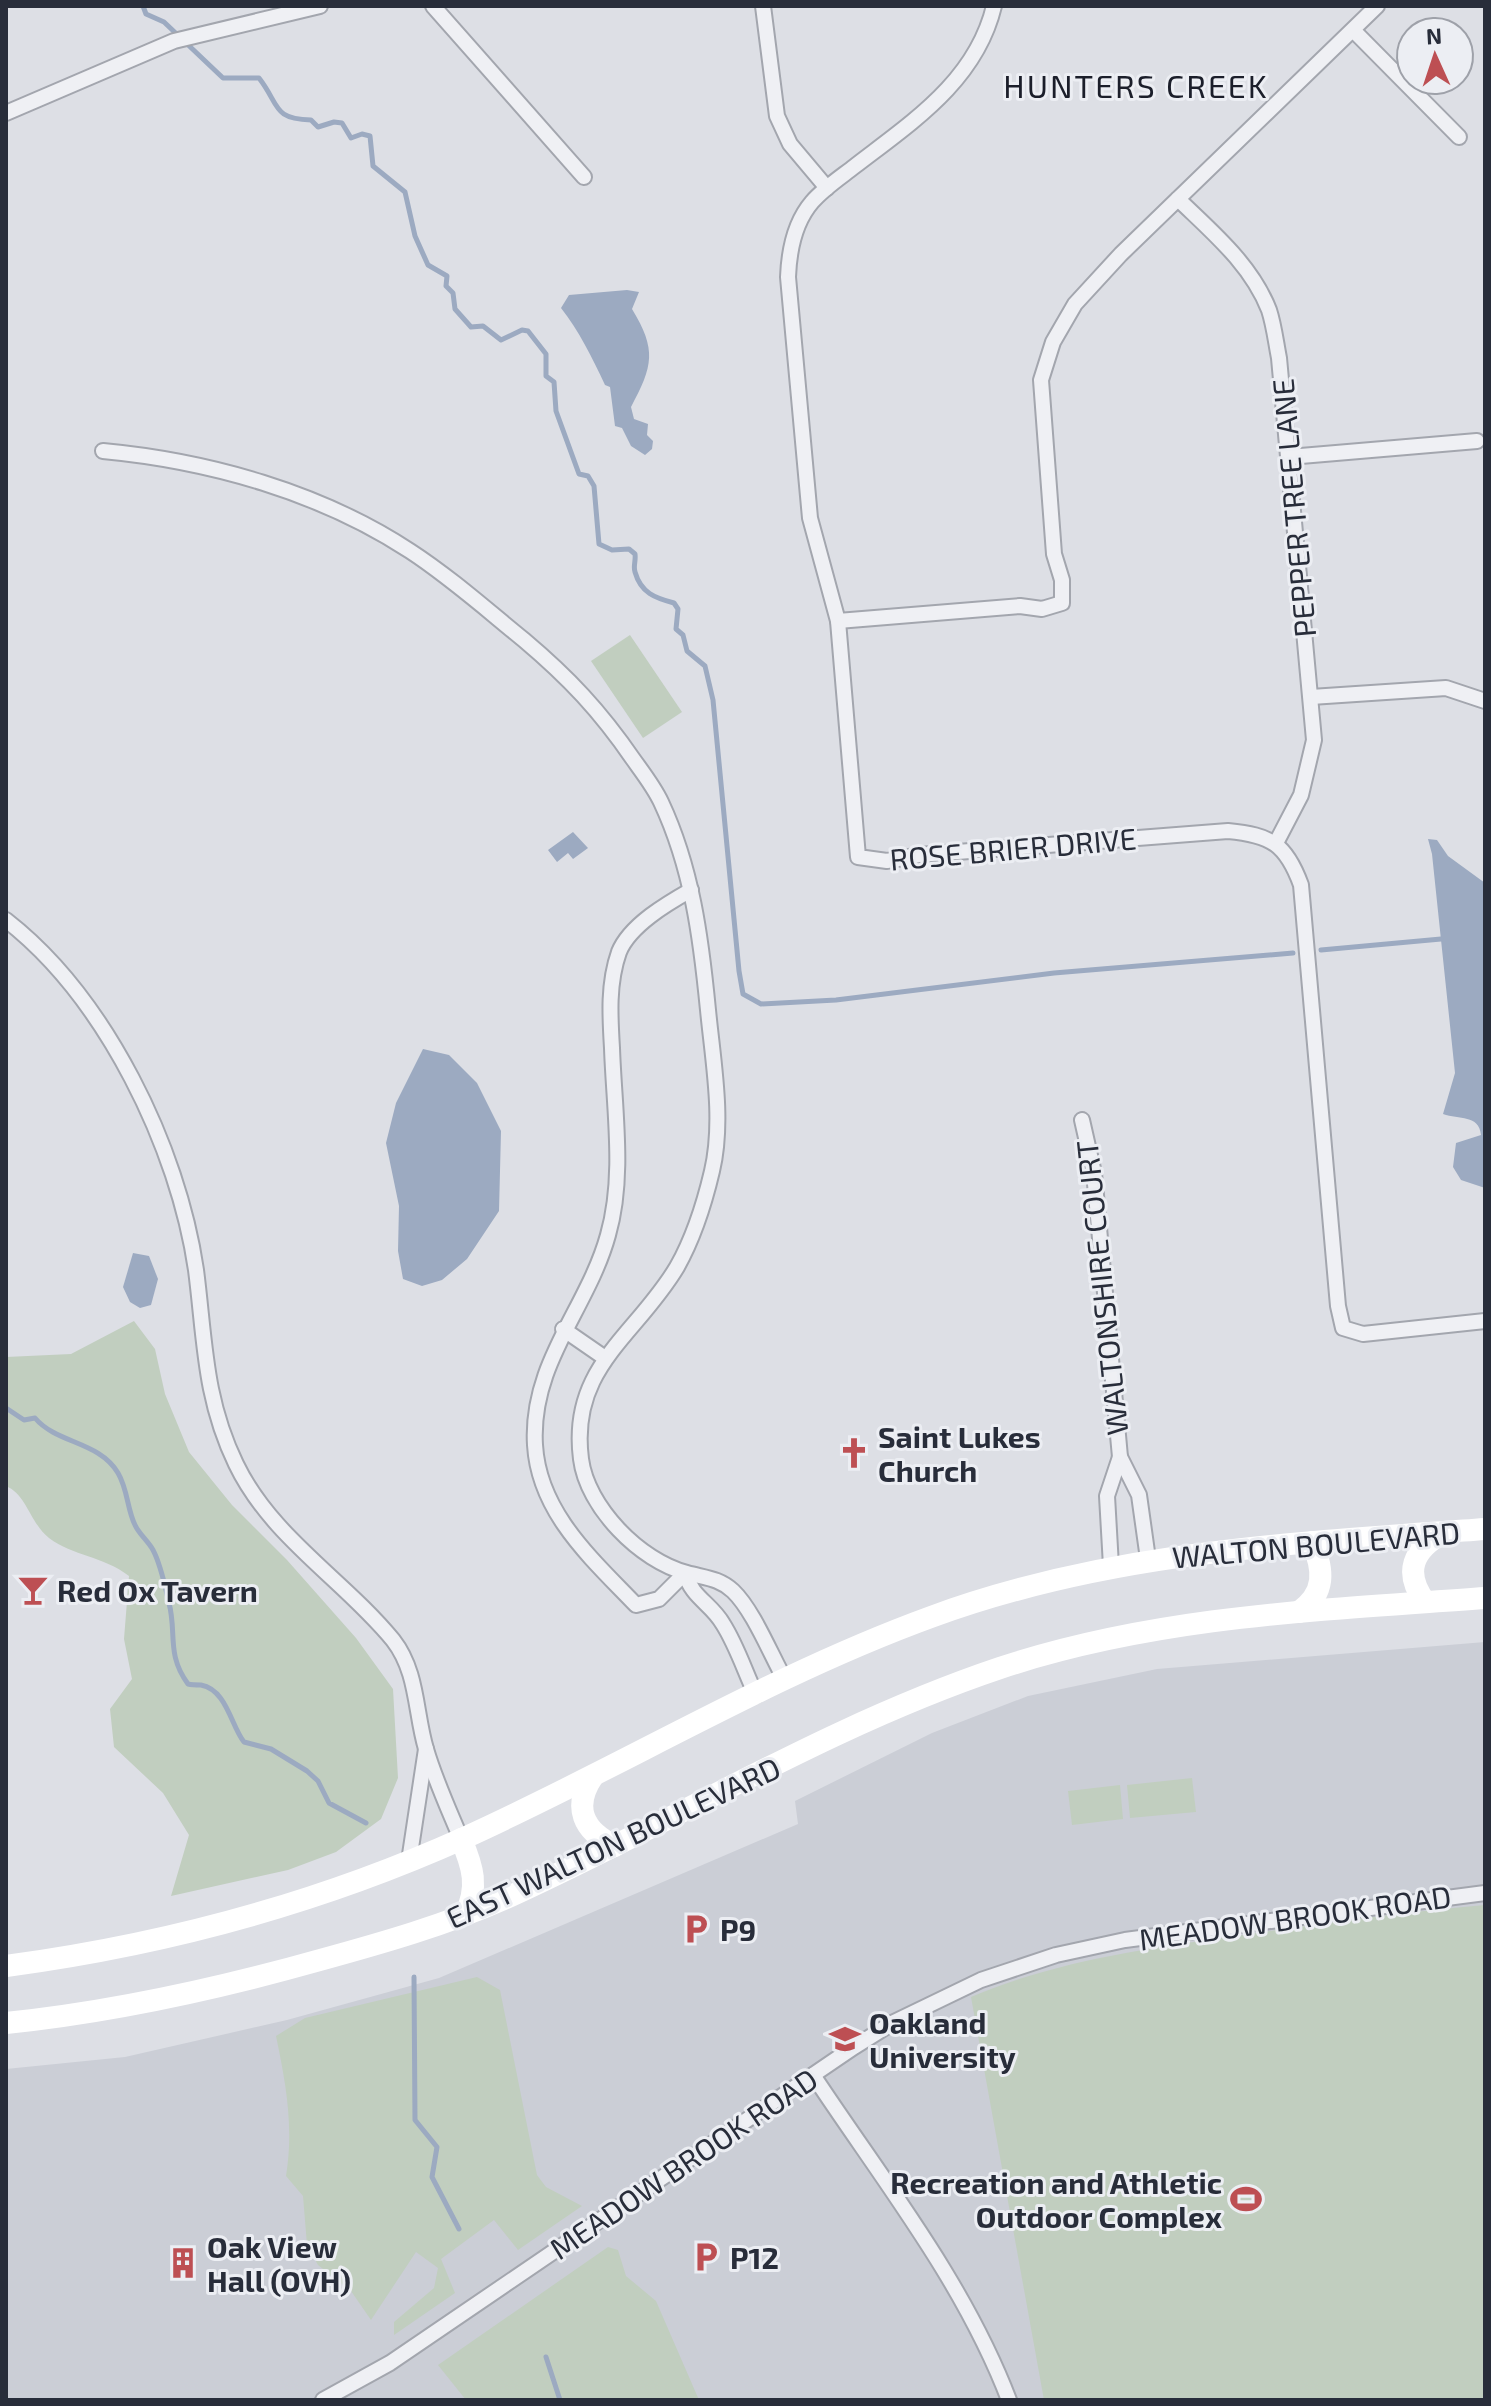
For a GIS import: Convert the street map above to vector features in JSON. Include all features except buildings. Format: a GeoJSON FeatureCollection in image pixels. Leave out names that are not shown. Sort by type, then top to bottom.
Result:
{"type":"FeatureCollection","features":[{"type":"Feature","properties":{"kind":"main road","name":"WALTON BOULEVARD"},"geometry":{"type":"LineString","coordinates":[[1148,1559],[1485,1529]]}},
{"type":"Feature","properties":{"kind":"main road"},"geometry":{"type":"LineString","coordinates":[[1425,1602],[1412,1578],[1413,1559],[1428,1542],[1444,1532]]}},
{"type":"Feature","properties":{"kind":"main road"},"geometry":{"type":"LineString","coordinates":[[1299,1612],[1311,1603],[1321,1586],[1320,1565],[1312,1542]]}},
{"type":"Feature","properties":{"kind":"main road"},"geometry":{"type":"LineString","coordinates":[[6,1966],[95,1952],[199,1930],[298,1901],[461,1839],[785,1680],[933,1616],[1038,1583],[1148,1559]]}},
{"type":"Feature","properties":{"kind":"main road"},"geometry":{"type":"LineString","coordinates":[[1299,1612],[1485,1598]]}},
{"type":"Feature","properties":{"kind":"main road","name":"EAST WALTON BOULEVARD"},"geometry":{"type":"LineString","coordinates":[[6,2023],[204,1990],[360,1949],[465,1915],[615,1846],[861,1725],[962,1682],[1080,1645],[1206,1621],[1299,1612]]}},
{"type":"Feature","properties":{"kind":"main road"},"geometry":{"type":"LineString","coordinates":[[593,1776],[582,1796],[582,1815],[591,1832],[615,1846]]}},
{"type":"Feature","properties":{"kind":"main road"},"geometry":{"type":"LineString","coordinates":[[461,1839],[474,1880],[471,1902],[465,1915]]}},
{"type":"Feature","properties":{"kind":"street"},"geometry":{"type":"LineString","coordinates":[[6,113],[174,41],[320,6]]}},
{"type":"Feature","properties":{"kind":"street"},"geometry":{"type":"LineString","coordinates":[[433,6],[584,177]]}},
{"type":"Feature","properties":{"kind":"street"},"geometry":{"type":"LineString","coordinates":[[763,6],[777,116],[790,144],[827,188]]}},
{"type":"Feature","properties":{"kind":"street","name":"ROSE BRIER DRIVE"},"geometry":{"type":"LineString","coordinates":[[994,6],[979,47],[956,83],[933,106],[811,203],[798,225],[789,252],[788,277],[810,518],[838,621],[858,857],[887,861],[919,855],[1228,831],[1256,834],[1276,843]]}},
{"type":"Feature","properties":{"kind":"street"},"geometry":{"type":"LineString","coordinates":[[838,621],[1020,606],[1042,609],[1062,603],[1062,580],[1054,554],[1041,380],[1053,342],[1075,304],[1377,6]]}},
{"type":"Feature","properties":{"kind":"street"},"geometry":{"type":"LineString","coordinates":[[1354,31],[1459,137]]}},
{"type":"Feature","properties":{"kind":"street","name":"PEPPER TREE LANE"},"geometry":{"type":"LineString","coordinates":[[1178,199],[1229,249],[1253,279],[1269,311],[1279,358],[1314,740],[1301,795],[1276,843]]}},
{"type":"Feature","properties":{"kind":"street"},"geometry":{"type":"LineString","coordinates":[[1289,457],[1477,441]]}},
{"type":"Feature","properties":{"kind":"street"},"geometry":{"type":"LineString","coordinates":[[103,451],[150,456],[237,475],[359,521],[411,551],[568,676],[600,711],[660,798],[678,843],[700,930],[714,1069],[717,1135],[713,1166],[699,1221],[676,1268],[605,1358],[585,1398],[580,1427],[581,1463],[594,1496],[615,1526],[652,1556],[685,1573],[706,1575],[729,1588],[749,1616],[785,1680]]}},
{"type":"Feature","properties":{"kind":"street"},"geometry":{"type":"LineString","coordinates":[[1311,697],[1446,688],[1485,701]]}},
{"type":"Feature","properties":{"kind":"street"},"geometry":{"type":"LineString","coordinates":[[1276,843],[1292,861],[1301,885],[1338,1306],[1343,1328],[1363,1334],[1485,1321]]}},
{"type":"Feature","properties":{"kind":"street"},"geometry":{"type":"LineString","coordinates":[[685,1573],[659,1599],[636,1605],[572,1538],[551,1503],[535,1445],[543,1378],[563,1329],[588,1286],[608,1235],[617,1173],[610,996],[620,950],[653,912],[691,890]]}},
{"type":"Feature","properties":{"kind":"street"},"geometry":{"type":"LineString","coordinates":[[6,920],[65,980],[93,1018],[122,1063],[156,1128],[187,1218],[196,1273],[205,1370],[218,1425],[238,1468],[296,1544],[394,1641],[410,1667],[426,1749],[461,1839]]}},
{"type":"Feature","properties":{"kind":"street","name":"WALTONSHIRE COURT"},"geometry":{"type":"LineString","coordinates":[[1082,1120],[1094,1173],[1120,1457],[1139,1495],[1148,1559]]}},
{"type":"Feature","properties":{"kind":"street"},"geometry":{"type":"LineString","coordinates":[[563,1329],[605,1358]]}},
{"type":"Feature","properties":{"kind":"street","name":"WALTONSHIRE COURT"},"geometry":{"type":"LineString","coordinates":[[1111,1566],[1107,1496],[1120,1457]]}},
{"type":"Feature","properties":{"kind":"street"},"geometry":{"type":"LineString","coordinates":[[685,1573],[698,1600],[713,1611],[727,1630],[756,1695]]}},
{"type":"Feature","properties":{"kind":"street"},"geometry":{"type":"LineString","coordinates":[[727,1630],[749,1616]]}},
{"type":"Feature","properties":{"kind":"street"},"geometry":{"type":"LineString","coordinates":[[409,1861],[426,1749]]}},
{"type":"Feature","properties":{"kind":"street","name":"MEADOW BROOK ROAD"},"geometry":{"type":"LineString","coordinates":[[323,2400],[390,2363],[813,2075],[894,2022],[939,1998],[1056,1955],[1206,1928],[1485,1893]]}},
{"type":"Feature","properties":{"kind":"street"},"geometry":{"type":"LineString","coordinates":[[813,2075],[931,2247],[980,2335],[1009,2400]]}},
{"type":"Feature","properties":{"kind":"shaded area","name":"Oakland University"},"geometry":{"type":"Polygon","coordinates":[[[1485,1642],[1485,2400],[6,2400],[6,2069],[125,2057],[287,2020],[439,1978],[798,1824],[795,1801],[932,1733],[1028,1696],[1157,1669],[1485,1642]]]}},
{"type":"Feature","properties":{"kind":"green space"},"geometry":{"type":"Polygon","coordinates":[[[630,635],[682,712],[643,738],[591,661],[630,635]]]}},
{"type":"Feature","properties":{"kind":"green space"},"geometry":{"type":"Polygon","coordinates":[[[134,1321],[155,1349],[165,1394],[189,1452],[232,1505],[287,1560],[356,1638],[393,1689],[398,1778],[381,1819],[336,1852],[288,1870],[171,1896],[189,1835],[163,1793],[114,1747],[110,1709],[132,1679],[124,1639],[129,1576],[49,1538],[37,1525],[24,1502],[6,1486],[6,1357],[71,1354],[134,1321]]]}},
{"type":"Feature","properties":{"kind":"green space"},"geometry":{"type":"Polygon","coordinates":[[[1192,1778],[1196,1812],[1130,1818],[1127,1785],[1192,1778]]]}},
{"type":"Feature","properties":{"kind":"green space"},"geometry":{"type":"Polygon","coordinates":[[[1120,1785],[1123,1819],[1072,1825],[1068,1791],[1120,1785]]]}},
{"type":"Feature","properties":{"kind":"green space","name":"Recreation and Athletic Outdoor Complex"},"geometry":{"type":"Polygon","coordinates":[[[1485,1905],[1485,2400],[1044,2400],[971,1997],[1037,1974],[1139,1951],[1334,1922],[1485,1905]]]}},
{"type":"Feature","properties":{"kind":"green space"},"geometry":{"type":"Polygon","coordinates":[[[477,1977],[500,1990],[537,2175],[546,2187],[582,2206],[518,2250],[494,2220],[441,2259],[455,2293],[394,2335],[394,2322],[434,2288],[438,2268],[416,2252],[371,2320],[351,2291],[318,2265],[307,2245],[303,2196],[286,2176],[289,2123],[276,2036],[305,2018],[477,1977]]]}},
{"type":"Feature","properties":{"kind":"green space"},"geometry":{"type":"Polygon","coordinates":[[[608,2247],[618,2250],[626,2276],[656,2301],[699,2400],[466,2400],[438,2365],[608,2247]]]}},
{"type":"Feature","properties":{"kind":"water"},"geometry":{"type":"Polygon","coordinates":[[[627,290],[639,292],[632,309],[648,347],[648,369],[631,407],[634,419],[648,424],[647,435],[653,441],[652,449],[645,455],[631,446],[622,428],[615,426],[610,387],[605,385],[585,345],[561,308],[569,295],[627,290]]]}},
{"type":"Feature","properties":{"kind":"water"},"geometry":{"type":"Polygon","coordinates":[[[573,832],[588,848],[573,859],[568,853],[557,862],[548,850],[573,832]]]}},
{"type":"Feature","properties":{"kind":"water"},"geometry":{"type":"Polygon","coordinates":[[[1428,839],[1437,840],[1448,856],[1485,883],[1485,1188],[1461,1180],[1453,1167],[1456,1143],[1481,1135],[1479,1128],[1467,1119],[1443,1114],[1455,1073],[1428,839]]]}},
{"type":"Feature","properties":{"kind":"water"},"geometry":{"type":"Polygon","coordinates":[[[423,1049],[449,1055],[477,1083],[501,1131],[499,1211],[467,1259],[442,1280],[422,1286],[403,1279],[398,1251],[399,1206],[386,1143],[396,1103],[423,1049]]]}},
{"type":"Feature","properties":{"kind":"water"},"geometry":{"type":"Polygon","coordinates":[[[133,1253],[149,1256],[158,1279],[151,1305],[140,1308],[130,1302],[123,1287],[133,1253]]]}},
{"type":"Feature","properties":{"kind":"waterway"},"geometry":{"type":"LineString","coordinates":[[143,6],[146,14],[164,22],[223,78],[259,78],[278,109],[289,117],[311,120],[318,127],[342,123],[351,138],[362,134],[370,136],[373,166],[405,192],[415,236],[428,265],[447,276],[446,286],[453,293],[455,309],[471,327],[483,326],[501,340],[522,330],[528,331],[546,354],[546,376],[554,382],[556,411],[579,474],[588,476],[594,486],[599,544],[612,550],[629,549],[635,554],[634,570],[641,585],[655,597],[674,603],[678,609],[676,629],[683,635],[687,651],[705,666],[713,700],[743,994],[761,1004],[836,1000],[1054,973],[1293,953]]}},
{"type":"Feature","properties":{"kind":"waterway"},"geometry":{"type":"LineString","coordinates":[[1321,950],[1441,939]]}},
{"type":"Feature","properties":{"kind":"waterway"},"geometry":{"type":"LineString","coordinates":[[6,1408],[24,1420],[35,1418],[44,1427],[89,1448],[118,1473],[135,1525],[153,1550],[161,1569],[171,1614],[174,1653],[188,1684],[210,1688],[217,1694],[244,1742],[271,1749],[307,1771],[318,1781],[329,1803],[366,1823]]}},
{"type":"Feature","properties":{"kind":"waterway"},"geometry":{"type":"LineString","coordinates":[[414,1977],[415,2120],[437,2147],[432,2177],[459,2229]]}},
{"type":"Feature","properties":{"kind":"waterway"},"geometry":{"type":"LineString","coordinates":[[546,2357],[560,2400]]}},
{"type":"Feature","properties":{"kind":"place","name":"Saint Lukes Church"},"geometry":{"type":"Point","coordinates":[854,1453]}},
{"type":"Feature","properties":{"kind":"place","name":"Red Ox Tavern"},"geometry":{"type":"Point","coordinates":[33,1590]}},
{"type":"Feature","properties":{"kind":"place","name":"P9"},"geometry":{"type":"Point","coordinates":[696,1929]}},
{"type":"Feature","properties":{"kind":"place","name":"Oakland University"},"geometry":{"type":"Point","coordinates":[845,2039]}},
{"type":"Feature","properties":{"kind":"place","name":"Recreation and Athletic Outdoor Complex"},"geometry":{"type":"Point","coordinates":[1246,2199]}},
{"type":"Feature","properties":{"kind":"place","name":"P12"},"geometry":{"type":"Point","coordinates":[706,2257]}},
{"type":"Feature","properties":{"kind":"place","name":"Oak View Hall (OVH)"},"geometry":{"type":"Point","coordinates":[183,2263]}},
{"type":"Feature","properties":{"kind":"district","name":"HUNTERS CREEK"},"geometry":{"type":"Point","coordinates":[1136,85]}}]}
